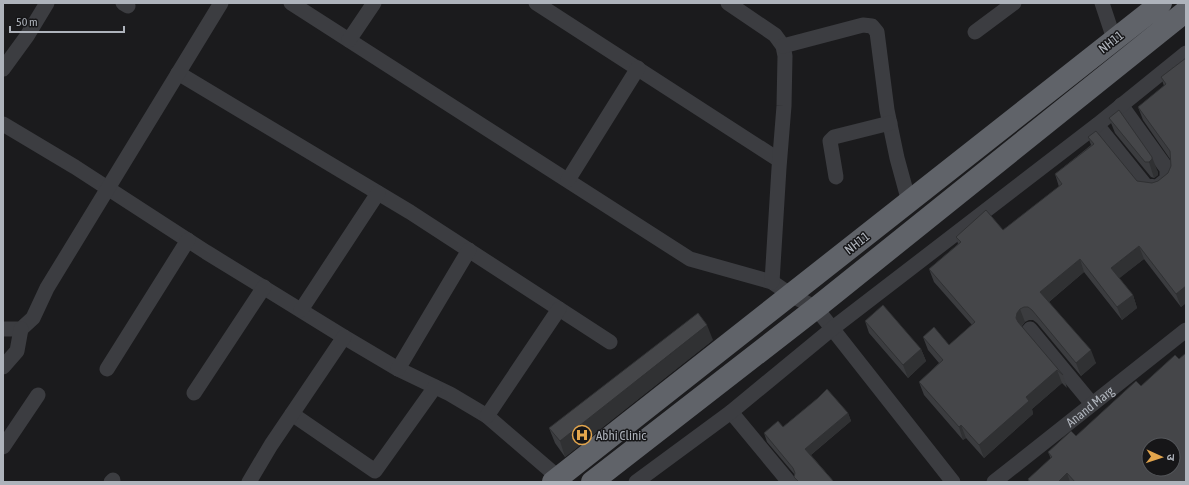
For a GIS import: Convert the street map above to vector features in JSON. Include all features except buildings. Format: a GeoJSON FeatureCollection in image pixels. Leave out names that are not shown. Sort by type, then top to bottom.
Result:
{"type":"FeatureCollection","features":[{"type":"Feature","properties":{"kind":"highway","name":"NH11"},"geometry":{"type":"LineString","coordinates":[[556,480],[1160,3]]}},
{"type":"Feature","properties":{"kind":"highway"},"geometry":{"type":"LineString","coordinates":[[592,482],[816,308],[1186,11]]}},
{"type":"Feature","properties":{"kind":"street"},"geometry":{"type":"LineString","coordinates":[[3,69],[47,3]]}},
{"type":"Feature","properties":{"kind":"street"},"geometry":{"type":"LineString","coordinates":[[3,367],[17,350],[22,330],[33,318],[47,288],[220,3]]}},
{"type":"Feature","properties":{"kind":"street"},"geometry":{"type":"LineString","coordinates":[[291,3],[690,259],[772,282],[791,295],[816,308],[953,482]]}},
{"type":"Feature","properties":{"kind":"street"},"geometry":{"type":"LineString","coordinates":[[349,40],[374,3]]}},
{"type":"Feature","properties":{"kind":"street"},"geometry":{"type":"LineString","coordinates":[[536,3],[779,160]]}},
{"type":"Feature","properties":{"kind":"street"},"geometry":{"type":"LineString","coordinates":[[728,3],[741,8],[775,35],[783,46],[785,56],[784,106],[779,160],[772,282]]}},
{"type":"Feature","properties":{"kind":"street"},"geometry":{"type":"LineString","coordinates":[[975,32],[1014,3]]}},
{"type":"Feature","properties":{"kind":"street"},"geometry":{"type":"LineString","coordinates":[[1102,3],[1114,40]]}},
{"type":"Feature","properties":{"kind":"street"},"geometry":{"type":"LineString","coordinates":[[783,46],[862,25],[872,26],[877,32],[890,124],[897,158],[909,202]]}},
{"type":"Feature","properties":{"kind":"street"},"geometry":{"type":"LineString","coordinates":[[636,482],[731,412],[833,328],[1097,125],[1186,53]]}},
{"type":"Feature","properties":{"kind":"street"},"geometry":{"type":"LineString","coordinates":[[568,180],[638,68]]}},
{"type":"Feature","properties":{"kind":"street"},"geometry":{"type":"LineString","coordinates":[[178,73],[378,193],[610,342]]}},
{"type":"Feature","properties":{"kind":"street"},"geometry":{"type":"LineString","coordinates":[[1097,125],[1146,186],[1157,187],[1167,179],[1167,169],[1121,105]]}},
{"type":"Feature","properties":{"kind":"street"},"geometry":{"type":"LineString","coordinates":[[3,124],[108,188],[188,240],[344,337],[398,369],[450,394],[487,416],[556,480]]}},
{"type":"Feature","properties":{"kind":"street"},"geometry":{"type":"LineString","coordinates":[[836,177],[830,141],[834,137],[890,124]]}},
{"type":"Feature","properties":{"kind":"street"},"geometry":{"type":"LineString","coordinates":[[301,310],[378,193]]}},
{"type":"Feature","properties":{"kind":"street"},"geometry":{"type":"LineString","coordinates":[[107,369],[188,240]]}},
{"type":"Feature","properties":{"kind":"street"},"geometry":{"type":"LineString","coordinates":[[398,369],[468,250]]}},
{"type":"Feature","properties":{"kind":"street"},"geometry":{"type":"LineString","coordinates":[[194,393],[264,287]]}},
{"type":"Feature","properties":{"kind":"street"},"geometry":{"type":"LineString","coordinates":[[487,416],[559,309]]}},
{"type":"Feature","properties":{"kind":"street"},"geometry":{"type":"LineString","coordinates":[[3,329],[22,330]]}},
{"type":"Feature","properties":{"kind":"street"},"geometry":{"type":"LineString","coordinates":[[1030,329],[1092,404]]}},
{"type":"Feature","properties":{"kind":"street","name":"Anand Marg"},"geometry":{"type":"LineString","coordinates":[[994,482],[1186,330]]}},
{"type":"Feature","properties":{"kind":"street"},"geometry":{"type":"LineString","coordinates":[[249,482],[271,445],[344,337]]}},
{"type":"Feature","properties":{"kind":"street"},"geometry":{"type":"LineString","coordinates":[[292,414],[372,477],[435,387]]}},
{"type":"Feature","properties":{"kind":"street"},"geometry":{"type":"LineString","coordinates":[[3,447],[38,395]]}},
{"type":"Feature","properties":{"kind":"street"},"geometry":{"type":"LineString","coordinates":[[731,412],[789,482]]}},
{"type":"Feature","properties":{"kind":"place","name":"Abhi Clinic"},"geometry":{"type":"Point","coordinates":[582,435]}}]}
